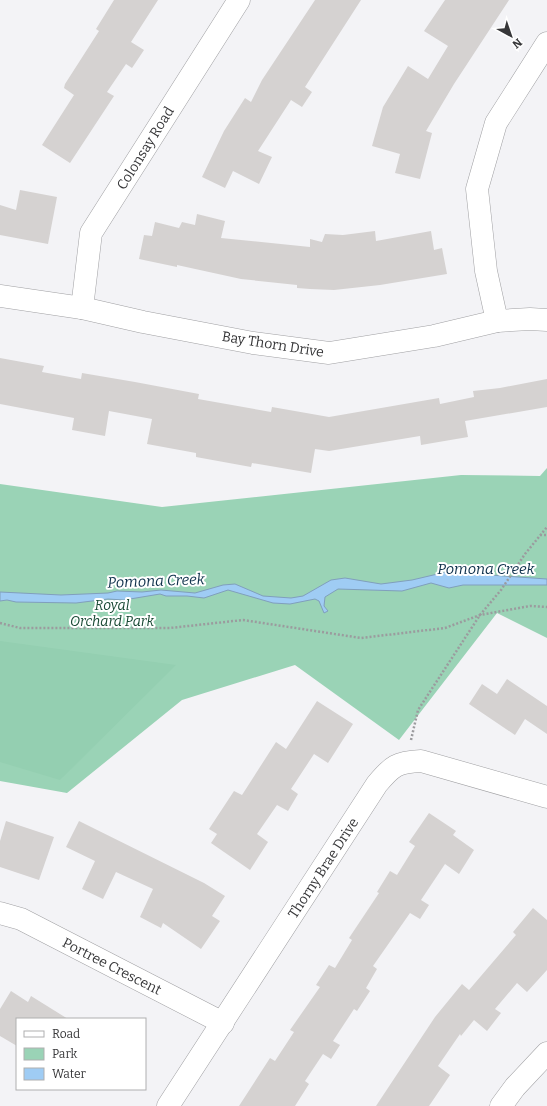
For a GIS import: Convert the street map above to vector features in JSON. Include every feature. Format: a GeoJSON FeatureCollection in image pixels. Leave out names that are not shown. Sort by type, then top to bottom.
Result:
{"type":"FeatureCollection","features":[{"type":"Feature","properties":{"kind":"street","name":"Colonsay Road"},"geometry":{"type":"LineString","coordinates":[[82,308],[91,233],[239,0]]}},
{"type":"Feature","properties":{"kind":"street"},"geometry":{"type":"LineString","coordinates":[[497,322],[486,272],[477,189],[496,123],[547,43]]}},
{"type":"Feature","properties":{"kind":"street","name":"Bay Thorn Drive"},"geometry":{"type":"LineString","coordinates":[[0,296],[82,308],[143,322],[253,343],[329,353],[434,336],[497,322],[530,319],[547,320]]}},
{"type":"Feature","properties":{"kind":"street","name":"Thorny Brae Drive"},"geometry":{"type":"LineString","coordinates":[[168,1106],[377,784],[390,769],[405,762],[421,761],[547,797]]}},
{"type":"Feature","properties":{"kind":"street","name":"Portree Crescent"},"geometry":{"type":"LineString","coordinates":[[0,913],[21,919],[223,1023]]}},
{"type":"Feature","properties":{"kind":"street"},"geometry":{"type":"LineString","coordinates":[[501,1106],[515,1087],[547,1053]]}},
{"type":"Feature","properties":{"kind":"path"},"geometry":{"type":"LineString","coordinates":[[390,769],[410,745],[418,710],[480,615],[501,590],[525,554],[547,527]]}},
{"type":"Feature","properties":{"kind":"path"},"geometry":{"type":"LineString","coordinates":[[540,535],[547,535]]}},
{"type":"Feature","properties":{"kind":"path"},"geometry":{"type":"LineString","coordinates":[[0,623],[20,628],[170,628],[243,620],[361,638],[445,628],[480,615],[530,606],[547,607]]}},
{"type":"Feature","properties":{"kind":"green space","name":"Royal Orchard Park"},"geometry":{"type":"Polygon","coordinates":[[[547,468],[547,638],[497,613],[399,740],[295,665],[182,700],[67,793],[0,781],[0,484],[162,507],[461,475],[540,476],[547,468]]]}},
{"type":"Feature","properties":{"kind":"green space"},"geometry":{"type":"Polygon","coordinates":[[[0,641],[176,665],[60,780],[0,762],[0,641]]]}},
{"type":"Feature","properties":{"kind":"water"},"geometry":{"type":"Polygon","coordinates":[[[446,572],[547,579],[547,585],[463,585],[449,588],[431,583],[402,591],[338,589],[325,597],[324,606],[328,611],[324,613],[319,601],[315,599],[290,604],[273,603],[228,590],[204,598],[166,596],[160,594],[124,600],[108,599],[76,603],[0,601],[0,592],[61,595],[161,590],[195,593],[223,585],[235,584],[263,596],[291,598],[303,596],[331,580],[345,578],[381,584],[412,580],[446,572]]]}},
{"type":"Feature","properties":{"kind":"building"},"geometry":{"type":"Polygon","coordinates":[[[114,0],[158,0],[131,42],[144,50],[132,68],[126,64],[107,92],[114,96],[70,163],[42,145],[74,95],[64,88],[65,84],[99,31],[96,29],[114,0]]]}},
{"type":"Feature","properties":{"kind":"building"},"geometry":{"type":"Polygon","coordinates":[[[315,0],[361,0],[305,87],[312,92],[302,107],[291,100],[258,151],[272,157],[259,184],[233,171],[225,188],[202,177],[224,131],[245,98],[251,102],[262,80],[315,0]]]}},
{"type":"Feature","properties":{"kind":"building"},"geometry":{"type":"Polygon","coordinates":[[[445,0],[509,0],[454,84],[426,131],[432,133],[420,179],[395,173],[400,154],[372,146],[383,107],[408,66],[428,79],[448,46],[424,31],[445,0]]]}},
{"type":"Feature","properties":{"kind":"building"},"geometry":{"type":"Polygon","coordinates":[[[20,190],[57,197],[48,244],[0,235],[0,205],[16,210],[20,190]]]}},
{"type":"Feature","properties":{"kind":"building"},"geometry":{"type":"Polygon","coordinates":[[[197,214],[225,221],[221,238],[310,247],[310,239],[322,242],[325,234],[343,235],[375,231],[376,241],[431,231],[434,250],[442,248],[447,274],[380,285],[334,290],[310,289],[297,288],[297,285],[241,279],[177,265],[177,267],[139,259],[144,235],[152,236],[155,222],[179,228],[182,222],[195,225],[197,214]]]}},
{"type":"Feature","properties":{"kind":"building"},"geometry":{"type":"Polygon","coordinates":[[[0,358],[44,366],[42,372],[81,379],[82,373],[135,382],[199,394],[198,399],[271,412],[272,407],[329,417],[439,398],[440,404],[474,397],[473,391],[500,388],[547,379],[547,407],[465,421],[468,437],[421,445],[420,436],[329,451],[315,449],[311,473],[252,463],[251,467],[196,457],[196,453],[147,444],[152,419],[109,411],[105,436],[72,430],[74,418],[0,404],[0,358]]]}},
{"type":"Feature","properties":{"kind":"building"},"geometry":{"type":"Polygon","coordinates":[[[507,679],[547,706],[547,734],[525,719],[515,735],[469,704],[482,684],[497,694],[507,679]]]}},
{"type":"Feature","properties":{"kind":"building"},"geometry":{"type":"Polygon","coordinates":[[[317,701],[353,724],[328,763],[314,754],[291,789],[298,794],[288,811],[277,805],[257,834],[268,842],[250,870],[211,843],[217,834],[209,829],[234,791],[242,795],[276,742],[286,749],[317,701]]]}},
{"type":"Feature","properties":{"kind":"building"},"geometry":{"type":"Polygon","coordinates":[[[429,813],[456,831],[453,835],[474,850],[459,874],[445,864],[421,900],[429,905],[420,919],[410,913],[373,966],[377,969],[366,988],[370,991],[357,1011],[354,1009],[333,1041],[340,1045],[331,1059],[323,1054],[305,1081],[309,1084],[295,1106],[239,1106],[270,1058],[275,1061],[294,1032],[290,1030],[320,987],[316,985],[329,965],[335,968],[352,940],[349,938],[379,893],[377,892],[390,871],[397,875],[415,846],[409,842],[429,813]]]}},
{"type":"Feature","properties":{"kind":"building"},"geometry":{"type":"Polygon","coordinates":[[[6,821],[54,837],[39,880],[0,867],[0,841],[6,821]]]}},
{"type":"Feature","properties":{"kind":"building"},"geometry":{"type":"Polygon","coordinates":[[[79,821],[204,883],[225,896],[212,916],[220,921],[201,949],[163,923],[161,928],[140,917],[153,889],[116,872],[103,899],[82,889],[95,861],[66,847],[79,821]]]}},
{"type":"Feature","properties":{"kind":"building"},"geometry":{"type":"Polygon","coordinates":[[[533,908],[547,920],[547,970],[527,992],[517,983],[495,1009],[501,1013],[487,1031],[474,1020],[461,1036],[460,1034],[438,1066],[450,1075],[429,1106],[376,1106],[435,1017],[462,984],[469,990],[516,935],[513,932],[533,908]]]}},
{"type":"Feature","properties":{"kind":"building"},"geometry":{"type":"Polygon","coordinates":[[[11,991],[28,1002],[31,996],[66,1018],[16,1018],[16,1045],[0,1036],[0,1009],[11,991]]]}},
{"type":"Feature","properties":{"kind":"water label","name":"Pomona Creek"},"geometry":{"type":"Point","coordinates":[486,569]}},
{"type":"Feature","properties":{"kind":"water label","name":"Pomona Creek"},"geometry":{"type":"Point","coordinates":[156,581]}}]}
